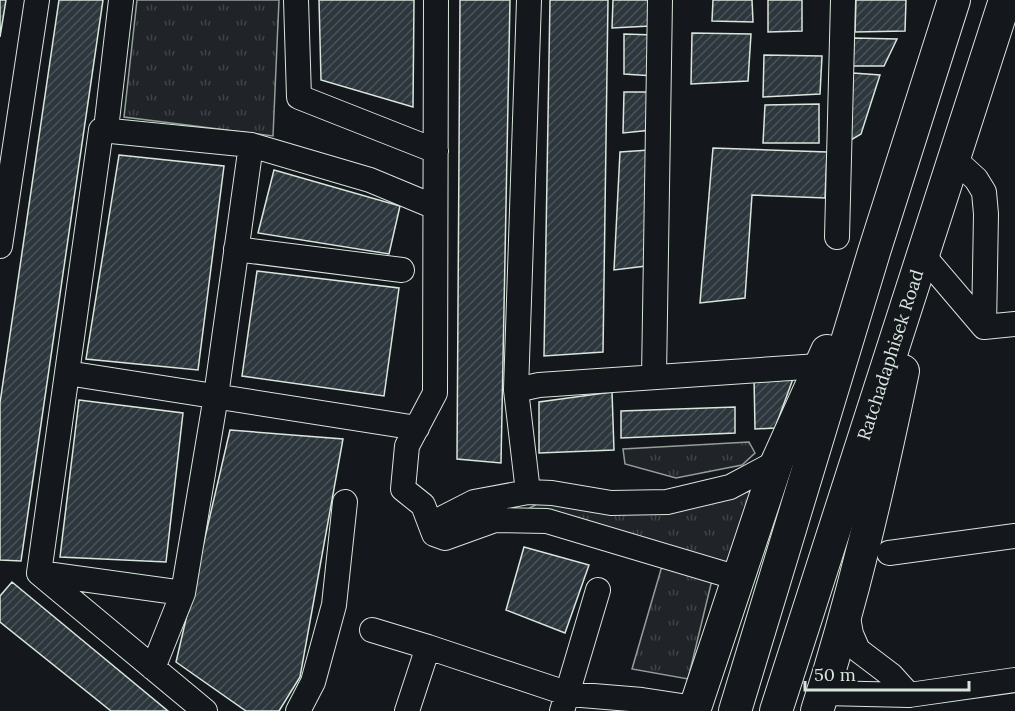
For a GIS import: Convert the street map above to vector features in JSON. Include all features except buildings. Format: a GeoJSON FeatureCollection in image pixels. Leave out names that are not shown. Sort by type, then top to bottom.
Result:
{"type":"FeatureCollection","features":[{"type":"Feature","properties":{"kind":"main road"},"geometry":{"type":"LineString","coordinates":[[735,711],[866,278],[954,0]]}},
{"type":"Feature","properties":{"kind":"main road","name":"Ratchadaphisek Road"},"geometry":{"type":"LineString","coordinates":[[776,711],[1005,0]]}},
{"type":"Feature","properties":{"kind":"main road"},"geometry":{"type":"LineString","coordinates":[[820,702],[870,525],[942,195]]}},
{"type":"Feature","properties":{"kind":"main road"},"geometry":{"type":"LineString","coordinates":[[694,709],[777,462],[819,366],[866,278]]}},
{"type":"Feature","properties":{"kind":"street"},"geometry":{"type":"LineString","coordinates":[[0,246],[8,127],[37,0]]}},
{"type":"Feature","properties":{"kind":"street"},"geometry":{"type":"LineString","coordinates":[[105,129],[121,0]]}},
{"type":"Feature","properties":{"kind":"street"},"geometry":{"type":"LineString","coordinates":[[296,0],[299,97],[436,151]]}},
{"type":"Feature","properties":{"kind":"street"},"geometry":{"type":"LineString","coordinates":[[436,0],[435,393],[407,446],[403,489],[423,505],[434,534],[445,538],[495,520],[547,521],[738,578]]}},
{"type":"Feature","properties":{"kind":"street"},"geometry":{"type":"LineString","coordinates":[[528,492],[516,390],[529,0]]}},
{"type":"Feature","properties":{"kind":"street"},"geometry":{"type":"LineString","coordinates":[[654,377],[660,0]]}},
{"type":"Feature","properties":{"kind":"street"},"geometry":{"type":"LineString","coordinates":[[837,237],[843,0]]}},
{"type":"Feature","properties":{"kind":"street"},"geometry":{"type":"LineString","coordinates":[[39,573],[101,130],[251,145],[370,180],[435,207]]}},
{"type":"Feature","properties":{"kind":"street"},"geometry":{"type":"LineString","coordinates":[[153,668],[183,593],[216,396],[251,145]]}},
{"type":"Feature","properties":{"kind":"street"},"geometry":{"type":"LineString","coordinates":[[954,159],[976,179],[984,192],[986,214],[984,327]]}},
{"type":"Feature","properties":{"kind":"street"},"geometry":{"type":"LineString","coordinates":[[236,249],[402,270]]}},
{"type":"Feature","properties":{"kind":"street"},"geometry":{"type":"LineString","coordinates":[[927,260],[984,327]]}},
{"type":"Feature","properties":{"kind":"street"},"geometry":{"type":"LineString","coordinates":[[984,327],[1015,324]]}},
{"type":"Feature","properties":{"kind":"street"},"geometry":{"type":"LineString","coordinates":[[516,390],[539,385],[819,366]]}},
{"type":"Feature","properties":{"kind":"street"},"geometry":{"type":"LineString","coordinates":[[68,373],[417,428]]}},
{"type":"Feature","properties":{"kind":"street"},"geometry":{"type":"LineString","coordinates":[[431,524],[474,502],[528,492],[552,493],[610,504],[667,502],[730,488],[777,462]]}},
{"type":"Feature","properties":{"kind":"street"},"geometry":{"type":"LineString","coordinates":[[298,711],[313,682],[334,605],[345,502]]}},
{"type":"Feature","properties":{"kind":"street"},"geometry":{"type":"LineString","coordinates":[[890,553],[1015,536]]}},
{"type":"Feature","properties":{"kind":"street"},"geometry":{"type":"LineString","coordinates":[[39,573],[183,593]]}},
{"type":"Feature","properties":{"kind":"street"},"geometry":{"type":"LineString","coordinates":[[39,573],[205,711]]}},
{"type":"Feature","properties":{"kind":"street"},"geometry":{"type":"LineString","coordinates":[[566,703],[598,590]]}},
{"type":"Feature","properties":{"kind":"street"},"geometry":{"type":"LineString","coordinates":[[847,612],[851,634],[858,650],[891,675],[903,700]]}},
{"type":"Feature","properties":{"kind":"street"},"geometry":{"type":"LineString","coordinates":[[372,630],[428,647],[566,703],[642,699],[694,709]]}},
{"type":"Feature","properties":{"kind":"street"},"geometry":{"type":"LineString","coordinates":[[407,711],[428,647]]}},
{"type":"Feature","properties":{"kind":"street"},"geometry":{"type":"LineString","coordinates":[[820,702],[903,700],[1015,680]]}},
{"type":"Feature","properties":{"kind":"green space"},"geometry":{"type":"Polygon","coordinates":[[[137,0],[279,0],[273,136],[124,117],[137,0]]]}},
{"type":"Feature","properties":{"kind":"green space"},"geometry":{"type":"Polygon","coordinates":[[[749,442],[755,453],[742,465],[676,478],[625,464],[623,449],[749,442]]]}},
{"type":"Feature","properties":{"kind":"green space"},"geometry":{"type":"Polygon","coordinates":[[[754,490],[726,568],[524,511],[539,503],[692,507],[754,490]]]}},
{"type":"Feature","properties":{"kind":"green space"},"geometry":{"type":"Polygon","coordinates":[[[662,566],[712,580],[688,679],[632,669],[662,566]]]}}]}
